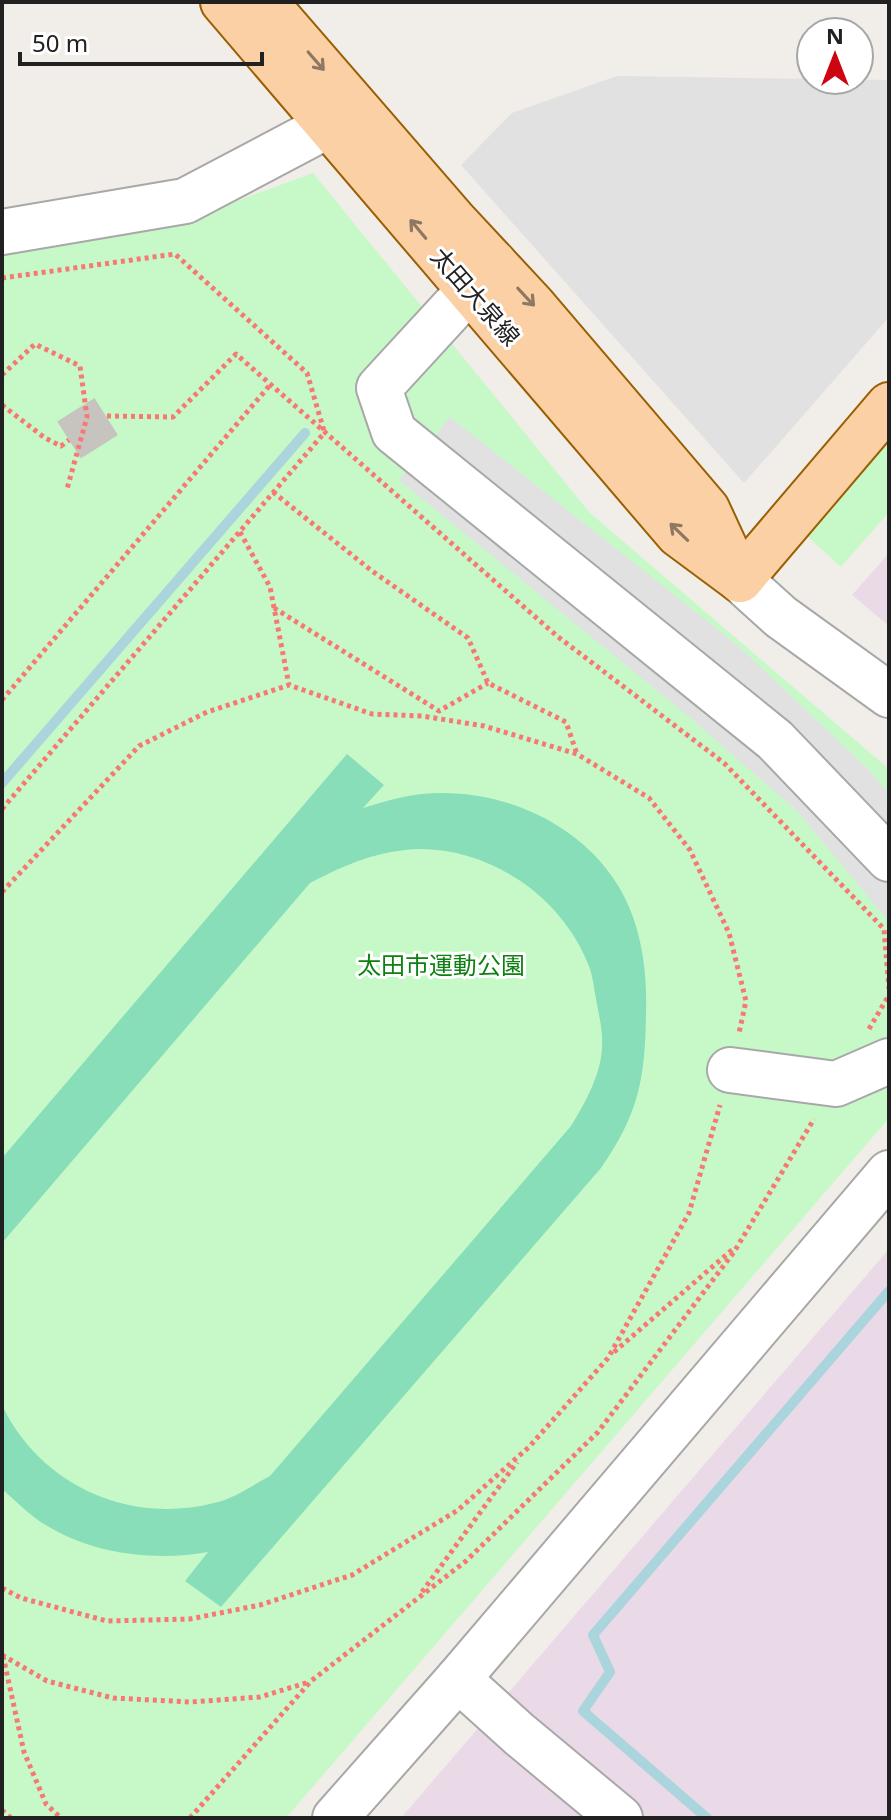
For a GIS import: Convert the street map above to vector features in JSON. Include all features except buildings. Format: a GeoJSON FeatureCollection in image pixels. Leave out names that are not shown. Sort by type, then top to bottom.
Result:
{"type":"FeatureCollection","features":[{"type":"Feature","properties":{"kind":"main road","name":"太田大泉線"},"geometry":{"type":"LineString","coordinates":[[223,2],[340,114],[482,277],[678,534],[740,580]]}},
{"type":"Feature","properties":{"kind":"main road","name":"太田大泉線"},"geometry":{"type":"LineString","coordinates":[[265,2],[340,114]]}},
{"type":"Feature","properties":{"kind":"main road"},"geometry":{"type":"LineString","coordinates":[[740,580],[889,405]]}},
{"type":"Feature","properties":{"kind":"street"},"geometry":{"type":"LineString","coordinates":[[2,232],[185,201],[340,114]]}},
{"type":"Feature","properties":{"kind":"street"},"geometry":{"type":"LineString","coordinates":[[482,277],[379,388],[394,432],[775,740],[889,859]]}},
{"type":"Feature","properties":{"kind":"street"},"geometry":{"type":"LineString","coordinates":[[740,580],[781,617],[889,695]]}},
{"type":"Feature","properties":{"kind":"street"},"geometry":{"type":"LineString","coordinates":[[730,1070],[836,1084],[878,1047]]}},
{"type":"Feature","properties":{"kind":"street"},"geometry":{"type":"LineString","coordinates":[[335,1818],[458,1679],[889,1173]]}},
{"type":"Feature","properties":{"kind":"street"},"geometry":{"type":"LineString","coordinates":[[458,1679],[620,1818]]}},
{"type":"Feature","properties":{"kind":"path"},"geometry":{"type":"LineString","coordinates":[[2,278],[175,254],[307,373],[325,432]]}},
{"type":"Feature","properties":{"kind":"path"},"geometry":{"type":"LineString","coordinates":[[2,375],[35,344],[80,366],[87,417],[67,489]]}},
{"type":"Feature","properties":{"kind":"path"},"geometry":{"type":"LineString","coordinates":[[107,416],[173,417],[236,354],[557,636],[724,763],[884,929],[889,992],[878,1047]]}},
{"type":"Feature","properties":{"kind":"path"},"geometry":{"type":"LineString","coordinates":[[2,700],[270,385]]}},
{"type":"Feature","properties":{"kind":"path"},"geometry":{"type":"LineString","coordinates":[[2,405],[45,438],[61,446],[69,440]]}},
{"type":"Feature","properties":{"kind":"path"},"geometry":{"type":"LineString","coordinates":[[2,809],[325,432]]}},
{"type":"Feature","properties":{"kind":"path"},"geometry":{"type":"LineString","coordinates":[[273,492],[372,571],[468,638],[488,683],[566,722],[577,754]]}},
{"type":"Feature","properties":{"kind":"path"},"geometry":{"type":"LineString","coordinates":[[239,531],[270,587],[289,685]]}},
{"type":"Feature","properties":{"kind":"path"},"geometry":{"type":"LineString","coordinates":[[274,608],[439,711],[488,683]]}},
{"type":"Feature","properties":{"kind":"path"},"geometry":{"type":"LineString","coordinates":[[2,892],[139,746],[207,712],[289,685],[372,714],[422,716],[484,726],[577,754],[649,798],[690,850],[729,933],[746,1001],[730,1070],[689,1213],[608,1358]]}},
{"type":"Feature","properties":{"kind":"path"},"geometry":{"type":"LineString","coordinates":[[190,1818],[311,1681],[466,1561],[598,1432],[739,1244],[836,1084]]}},
{"type":"Feature","properties":{"kind":"path"},"geometry":{"type":"LineString","coordinates":[[416,1600],[500,1482],[608,1358],[739,1244]]}},
{"type":"Feature","properties":{"kind":"path"},"geometry":{"type":"LineString","coordinates":[[2,1588],[21,1598],[107,1621],[190,1619],[260,1605],[352,1575],[458,1510],[529,1447]]}},
{"type":"Feature","properties":{"kind":"path"},"geometry":{"type":"LineString","coordinates":[[2,1655],[47,1681],[113,1698],[191,1702],[260,1697],[311,1681]]}},
{"type":"Feature","properties":{"kind":"path"},"geometry":{"type":"LineString","coordinates":[[2,1655],[24,1752],[46,1804],[61,1818]]}},
{"type":"Feature","properties":{"kind":"path"},"geometry":{"type":"LineString","coordinates":[[2,1810],[11,1818]]}},
{"type":"Feature","properties":{"kind":"shaded area"},"geometry":{"type":"Polygon","coordinates":[[[617,76],[795,79],[795,96],[875,96],[875,80],[889,80],[889,317],[744,483],[461,165],[512,113],[617,76]]]}},
{"type":"Feature","properties":{"kind":"shaded area"},"geometry":{"type":"Polygon","coordinates":[[[450,417],[736,644],[868,769],[889,794],[889,922],[797,811],[687,715],[399,480],[450,417]]]}},
{"type":"Feature","properties":{"kind":"shaded area"},"geometry":{"type":"Polygon","coordinates":[[[889,553],[889,626],[852,595],[889,553]]]}},
{"type":"Feature","properties":{"kind":"shaded area"},"geometry":{"type":"Polygon","coordinates":[[[889,1249],[889,1818],[401,1818],[889,1249]]]}},
{"type":"Feature","properties":{"kind":"green space","name":"太田市運動公園"},"geometry":{"type":"Polygon","coordinates":[[[313,173],[590,513],[889,769],[889,1118],[286,1818],[2,1818],[2,245],[195,216],[313,173]]]}},
{"type":"Feature","properties":{"kind":"green space"},"geometry":{"type":"Polygon","coordinates":[[[889,438],[889,512],[841,567],[805,534],[889,438]]]}},
{"type":"Feature","properties":{"kind":"green space"},"geometry":{"type":"Polygon","coordinates":[[[347,754],[384,785],[363,808],[422,794],[455,793],[487,798],[519,807],[549,821],[576,839],[600,861],[619,887],[637,929],[645,977],[644,1058],[632,1112],[601,1168],[221,1607],[185,1581],[208,1552],[168,1556],[107,1550],[69,1537],[44,1524],[2,1489],[2,1405],[39,1457],[63,1477],[90,1492],[120,1503],[150,1508],[182,1508],[214,1503],[270,1476],[571,1126],[591,1088],[601,1057],[601,1029],[590,969],[579,944],[545,901],[500,869],[448,851],[405,850],[364,859],[310,883],[2,1243],[2,1158],[347,754]]]}},
{"type":"Feature","properties":{"kind":"waterway"},"geometry":{"type":"LineString","coordinates":[[2,783],[305,433]]}},
{"type":"Feature","properties":{"kind":"waterway"},"geometry":{"type":"LineString","coordinates":[[707,1818],[583,1711],[610,1672],[593,1635],[889,1291]]}},
{"type":"Feature","properties":{"kind":"tunnel"},"geometry":{"type":"LineString","coordinates":[[69,440],[107,416]]}}]}
